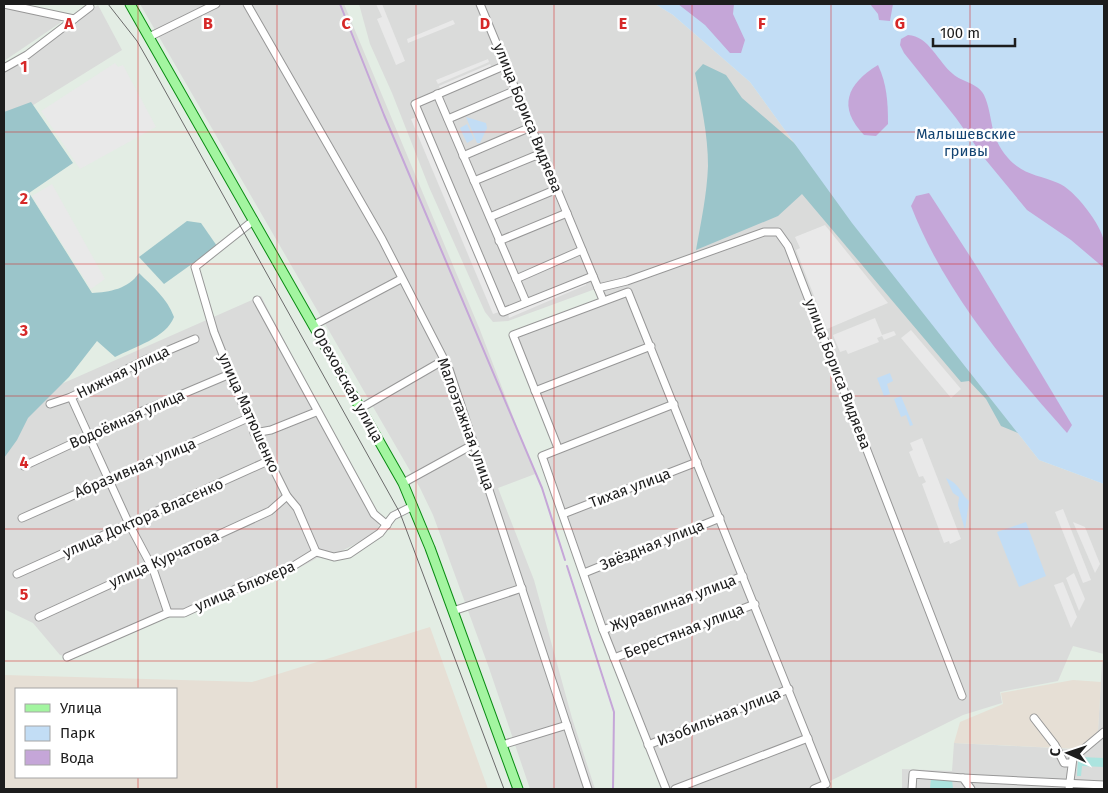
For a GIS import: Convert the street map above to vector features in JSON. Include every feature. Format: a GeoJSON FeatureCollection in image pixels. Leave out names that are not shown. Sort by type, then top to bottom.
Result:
{"type":"FeatureCollection","features":[{"type":"Feature","properties":{"kind":"main road","name":"Ореховская улица"},"geometry":{"type":"LineString","coordinates":[[130,4],[403,483],[518,789]]}},
{"type":"Feature","properties":{"kind":"street"},"geometry":{"type":"LineString","coordinates":[[4,4],[74,19]]}},
{"type":"Feature","properties":{"kind":"street"},"geometry":{"type":"LineString","coordinates":[[149,37],[216,4]]}},
{"type":"Feature","properties":{"kind":"street","name":"Малоэтажная улица"},"geometry":{"type":"LineString","coordinates":[[247,4],[344,172],[444,360],[474,444],[588,789]]}},
{"type":"Feature","properties":{"kind":"street","name":"улица Бориса Видяева"},"geometry":{"type":"LineString","coordinates":[[480,4],[603,300]]}},
{"type":"Feature","properties":{"kind":"street"},"geometry":{"type":"LineString","coordinates":[[4,68],[27,55],[90,8]]}},
{"type":"Feature","properties":{"kind":"street"},"geometry":{"type":"LineString","coordinates":[[506,65],[415,104],[503,312],[593,276]]}},
{"type":"Feature","properties":{"kind":"street"},"geometry":{"type":"LineString","coordinates":[[448,119],[516,90]]}},
{"type":"Feature","properties":{"kind":"street"},"geometry":{"type":"LineString","coordinates":[[438,94],[526,302]]}},
{"type":"Feature","properties":{"kind":"street"},"geometry":{"type":"LineString","coordinates":[[464,156],[531,127]]}},
{"type":"Feature","properties":{"kind":"street"},"geometry":{"type":"LineString","coordinates":[[474,181],[542,153]]}},
{"type":"Feature","properties":{"kind":"street"},"geometry":{"type":"LineString","coordinates":[[490,218],[557,189]]}},
{"type":"Feature","properties":{"kind":"street"},"geometry":{"type":"LineString","coordinates":[[500,241],[567,213]]}},
{"type":"Feature","properties":{"kind":"street","name":"улица Матюшенко"},"geometry":{"type":"LineString","coordinates":[[254,220],[195,267],[209,317],[254,433],[287,496],[297,508],[316,552]]}},
{"type":"Feature","properties":{"kind":"street","name":"улица Бориса Видяева"},"geometry":{"type":"LineString","coordinates":[[598,288],[627,281],[764,232],[778,232],[788,246],[962,696]]}},
{"type":"Feature","properties":{"kind":"street"},"geometry":{"type":"LineString","coordinates":[[516,279],[582,250]]}},
{"type":"Feature","properties":{"kind":"street"},"geometry":{"type":"LineString","coordinates":[[314,325],[401,280]]}},
{"type":"Feature","properties":{"kind":"street"},"geometry":{"type":"LineString","coordinates":[[558,448],[513,335],[628,292],[826,784],[814,789]]}},
{"type":"Feature","properties":{"kind":"street"},"geometry":{"type":"LineString","coordinates":[[257,300],[316,412],[374,514],[387,525]]}},
{"type":"Feature","properties":{"kind":"street","name":"Нижняя улица"},"geometry":{"type":"LineString","coordinates":[[50,404],[72,397],[145,360],[196,339]]}},
{"type":"Feature","properties":{"kind":"street"},"geometry":{"type":"LineString","coordinates":[[535,391],[651,346]]}},
{"type":"Feature","properties":{"kind":"street"},"geometry":{"type":"LineString","coordinates":[[361,408],[444,360]]}},
{"type":"Feature","properties":{"kind":"street","name":"Водоёмная улица"},"geometry":{"type":"LineString","coordinates":[[24,466],[230,374]]}},
{"type":"Feature","properties":{"kind":"street"},"geometry":{"type":"LineString","coordinates":[[72,397],[129,524],[151,565],[168,613]]}},
{"type":"Feature","properties":{"kind":"street"},"geometry":{"type":"LineString","coordinates":[[666,789],[603,630],[542,456],[558,448],[674,404]]}},
{"type":"Feature","properties":{"kind":"street"},"geometry":{"type":"LineString","coordinates":[[254,433],[271,430],[316,412]]}},
{"type":"Feature","properties":{"kind":"street","name":"Абразивная улица"},"geometry":{"type":"LineString","coordinates":[[22,518],[248,418]]}},
{"type":"Feature","properties":{"kind":"street"},"geometry":{"type":"LineString","coordinates":[[403,483],[474,444]]}},
{"type":"Feature","properties":{"kind":"street","name":"улица Доктора Власенко"},"geometry":{"type":"LineString","coordinates":[[17,574],[268,461]]}},
{"type":"Feature","properties":{"kind":"street","name":"Тихая улица"},"geometry":{"type":"LineString","coordinates":[[563,514],[697,462]]}},
{"type":"Feature","properties":{"kind":"street","name":"улица Курчатова"},"geometry":{"type":"LineString","coordinates":[[39,617],[270,511],[287,496]]}},
{"type":"Feature","properties":{"kind":"street"},"geometry":{"type":"LineString","coordinates":[[316,552],[334,558],[344,556],[380,533],[393,516],[413,506]]}},
{"type":"Feature","properties":{"kind":"street","name":"Звёздная улица"},"geometry":{"type":"LineString","coordinates":[[584,572],[720,518]]}},
{"type":"Feature","properties":{"kind":"street","name":"улица Блюхера"},"geometry":{"type":"LineString","coordinates":[[67,657],[168,613],[184,613],[253,581],[277,576],[316,552]]}},
{"type":"Feature","properties":{"kind":"street","name":"Журавлиная улица"},"geometry":{"type":"LineString","coordinates":[[603,630],[743,576]]}},
{"type":"Feature","properties":{"kind":"street"},"geometry":{"type":"LineString","coordinates":[[453,612],[522,588]]}},
{"type":"Feature","properties":{"kind":"street","name":"Берестяная улица"},"geometry":{"type":"LineString","coordinates":[[614,658],[755,604]]}},
{"type":"Feature","properties":{"kind":"street","name":"Изобильная улица"},"geometry":{"type":"LineString","coordinates":[[648,745],[789,689]]}},
{"type":"Feature","properties":{"kind":"street"},"geometry":{"type":"LineString","coordinates":[[1034,718],[1055,745],[1064,763],[1071,763]]}},
{"type":"Feature","properties":{"kind":"street"},"geometry":{"type":"LineString","coordinates":[[502,745],[567,725]]}},
{"type":"Feature","properties":{"kind":"street"},"geometry":{"type":"LineString","coordinates":[[1069,786],[1071,763],[1078,754],[1104,732]]}},
{"type":"Feature","properties":{"kind":"street"},"geometry":{"type":"LineString","coordinates":[[675,789],[808,738]]}},
{"type":"Feature","properties":{"kind":"street"},"geometry":{"type":"LineString","coordinates":[[912,789],[913,774],[1069,786],[1104,785]]}},
{"type":"Feature","properties":{"kind":"street"},"geometry":{"type":"LineString","coordinates":[[963,778],[971,789]]}},
{"type":"Feature","properties":{"kind":"shaded area"},"geometry":{"type":"Polygon","coordinates":[[[4,4],[63,16],[60,23],[4,61],[4,4]]]}},
{"type":"Feature","properties":{"kind":"shaded area"},"geometry":{"type":"Polygon","coordinates":[[[140,4],[344,4],[480,330],[535,474],[498,488],[534,580],[572,718],[595,789],[530,789],[489,668],[433,515],[420,488],[140,4]]]}},
{"type":"Feature","properties":{"kind":"shaded area"},"geometry":{"type":"Polygon","coordinates":[[[359,4],[655,4],[673,15],[750,82],[852,223],[1039,460],[1104,484],[1104,654],[1073,646],[1058,681],[1000,692],[1002,703],[963,715],[814,789],[666,789],[542,456],[558,448],[513,335],[602,300],[598,288],[508,321],[493,322],[485,312],[429,187],[392,93],[370,44],[359,4]]]}},
{"type":"Feature","properties":{"kind":"shaded area"},"geometry":{"type":"Polygon","coordinates":[[[376,4],[382,4],[405,61],[396,65],[377,19],[382,17],[376,4]]]}},
{"type":"Feature","properties":{"kind":"shaded area"},"geometry":{"type":"Polygon","coordinates":[[[98,5],[122,50],[22,112],[4,118],[4,67],[34,50],[98,5]]]}},
{"type":"Feature","properties":{"kind":"shaded area"},"geometry":{"type":"Polygon","coordinates":[[[453,20],[455,24],[408,43],[407,39],[453,20]]]}},
{"type":"Feature","properties":{"kind":"shaded area"},"geometry":{"type":"Polygon","coordinates":[[[488,59],[489,62],[438,84],[436,80],[488,59]]]}},
{"type":"Feature","properties":{"kind":"shaded area"},"geometry":{"type":"Polygon","coordinates":[[[115,63],[118,67],[123,65],[156,127],[80,169],[41,111],[115,63]]]}},
{"type":"Feature","properties":{"kind":"shaded area"},"geometry":{"type":"Polygon","coordinates":[[[490,64],[492,67],[440,89],[439,86],[490,64]]]}},
{"type":"Feature","properties":{"kind":"shaded area"},"geometry":{"type":"Polygon","coordinates":[[[703,64],[726,75],[742,98],[829,173],[1025,436],[1001,426],[986,399],[969,381],[961,382],[802,194],[778,216],[696,250],[705,198],[708,166],[702,107],[695,73],[703,64]]]}},
{"type":"Feature","properties":{"kind":"shaded area"},"geometry":{"type":"Polygon","coordinates":[[[31,102],[73,163],[29,193],[92,293],[118,289],[130,283],[139,273],[164,298],[174,317],[164,331],[157,336],[115,357],[97,341],[69,377],[28,418],[17,440],[4,458],[4,112],[31,102]]]}},
{"type":"Feature","properties":{"kind":"shaded area"},"geometry":{"type":"Polygon","coordinates":[[[417,117],[499,312],[493,314],[411,119],[417,117]]]}},
{"type":"Feature","properties":{"kind":"shaded area"},"geometry":{"type":"Polygon","coordinates":[[[52,184],[105,279],[91,289],[32,196],[52,184]]]}},
{"type":"Feature","properties":{"kind":"shaded area"},"geometry":{"type":"Polygon","coordinates":[[[187,221],[201,223],[217,246],[164,284],[139,257],[187,221]]]}},
{"type":"Feature","properties":{"kind":"shaded area"},"geometry":{"type":"Polygon","coordinates":[[[825,225],[888,303],[827,329],[796,250],[800,248],[795,237],[825,225]]]}},
{"type":"Feature","properties":{"kind":"shaded area"},"geometry":{"type":"Polygon","coordinates":[[[585,281],[586,285],[509,318],[508,313],[585,281]]]}},
{"type":"Feature","properties":{"kind":"shaded area"},"geometry":{"type":"Polygon","coordinates":[[[261,296],[379,523],[378,532],[336,554],[317,558],[281,578],[255,583],[167,616],[71,658],[60,655],[33,623],[4,609],[4,465],[9,407],[261,296]]]}},
{"type":"Feature","properties":{"kind":"shaded area"},"geometry":{"type":"Polygon","coordinates":[[[875,318],[882,335],[894,331],[896,335],[884,340],[882,336],[877,338],[879,342],[848,354],[846,350],[840,352],[833,335],[875,318]]]}},
{"type":"Feature","properties":{"kind":"shaded area"},"geometry":{"type":"Polygon","coordinates":[[[911,330],[961,389],[951,398],[901,338],[911,330]]]}},
{"type":"Feature","properties":{"kind":"shaded area"},"geometry":{"type":"Polygon","coordinates":[[[922,438],[961,539],[950,544],[949,541],[944,543],[922,484],[926,482],[923,476],[919,477],[909,452],[913,450],[910,443],[922,438]]]}},
{"type":"Feature","properties":{"kind":"shaded area"},"geometry":{"type":"Polygon","coordinates":[[[1063,509],[1091,580],[1083,583],[1055,512],[1063,509]]]}},
{"type":"Feature","properties":{"kind":"shaded area"},"geometry":{"type":"Polygon","coordinates":[[[1073,522],[1085,527],[1100,564],[1095,573],[1073,522]]]}},
{"type":"Feature","properties":{"kind":"shaded area"},"geometry":{"type":"Polygon","coordinates":[[[1074,573],[1085,599],[1079,611],[1066,578],[1074,573]]]}},
{"type":"Feature","properties":{"kind":"shaded area"},"geometry":{"type":"Polygon","coordinates":[[[1063,582],[1077,617],[1071,628],[1054,585],[1063,582]]]}},
{"type":"Feature","properties":{"kind":"shaded area"},"geometry":{"type":"Polygon","coordinates":[[[430,627],[488,789],[4,789],[4,675],[252,682],[430,627]]]}},
{"type":"Feature","properties":{"kind":"shaded area"},"geometry":{"type":"Polygon","coordinates":[[[1102,662],[1104,662],[1104,789],[902,789],[902,769],[952,771],[954,743],[1074,749],[1098,731],[1102,662]]]}},
{"type":"Feature","properties":{"kind":"shaded area"},"geometry":{"type":"Polygon","coordinates":[[[1073,680],[1101,682],[1098,731],[1086,746],[1081,749],[954,743],[960,722],[1003,704],[1001,693],[1073,680]]]}},
{"type":"Feature","properties":{"kind":"shaded area"},"geometry":{"type":"Polygon","coordinates":[[[1080,757],[1104,758],[1104,767],[1082,766],[1081,776],[1077,776],[1078,759],[1080,757]]]}},
{"type":"Feature","properties":{"kind":"shaded area"},"geometry":{"type":"Polygon","coordinates":[[[931,779],[952,779],[953,789],[930,789],[931,779]]]}},
{"type":"Feature","properties":{"kind":"green space","name":"Малышевские гривы"},"geometry":{"type":"Polygon","coordinates":[[[655,4],[1104,4],[1104,484],[1039,460],[852,223],[750,82],[673,15],[655,4]]]}},
{"type":"Feature","properties":{"kind":"green space"},"geometry":{"type":"Polygon","coordinates":[[[466,117],[486,123],[487,128],[480,143],[477,143],[466,117]]]}},
{"type":"Feature","properties":{"kind":"green space"},"geometry":{"type":"Polygon","coordinates":[[[467,124],[474,139],[467,143],[460,128],[467,124]]]}},
{"type":"Feature","properties":{"kind":"green space"},"geometry":{"type":"Polygon","coordinates":[[[890,373],[893,381],[887,384],[890,394],[884,396],[877,378],[890,373]]]}},
{"type":"Feature","properties":{"kind":"green space"},"geometry":{"type":"Polygon","coordinates":[[[901,396],[913,425],[910,426],[906,415],[901,417],[894,399],[901,396]]]}},
{"type":"Feature","properties":{"kind":"green space"},"geometry":{"type":"Polygon","coordinates":[[[946,478],[957,486],[969,501],[965,530],[958,505],[959,497],[953,493],[946,478]]]}},
{"type":"Feature","properties":{"kind":"green space"},"geometry":{"type":"Polygon","coordinates":[[[1026,522],[1046,576],[1019,587],[997,532],[1026,522]]]}},
{"type":"Feature","properties":{"kind":"water"},"geometry":{"type":"Polygon","coordinates":[[[678,4],[734,4],[733,14],[745,40],[741,53],[730,53],[705,25],[678,4]]]}},
{"type":"Feature","properties":{"kind":"water"},"geometry":{"type":"Polygon","coordinates":[[[870,4],[893,4],[890,21],[879,20],[878,14],[870,4]]]}},
{"type":"Feature","properties":{"kind":"water"},"geometry":{"type":"Polygon","coordinates":[[[908,35],[922,40],[953,74],[981,91],[987,103],[997,142],[1014,164],[1025,171],[1058,183],[1072,192],[1086,208],[1102,235],[1104,268],[1071,240],[1027,210],[985,159],[956,118],[904,53],[900,45],[901,39],[908,35]]]}},
{"type":"Feature","properties":{"kind":"water"},"geometry":{"type":"Polygon","coordinates":[[[878,65],[886,94],[888,124],[876,136],[864,135],[850,115],[849,97],[859,80],[878,65]]]}},
{"type":"Feature","properties":{"kind":"water"},"geometry":{"type":"Polygon","coordinates":[[[929,193],[977,267],[1072,425],[1067,433],[1000,354],[959,298],[941,268],[911,206],[916,196],[929,193]]]}},
{"type":"Feature","properties":{"kind":"waterway"},"geometry":{"type":"LineString","coordinates":[[340,4],[384,115],[542,488],[565,560]]}},
{"type":"Feature","properties":{"kind":"waterway"},"geometry":{"type":"LineString","coordinates":[[567,566],[614,712],[613,789]]}},
{"type":"Feature","properties":{"kind":"tram line"},"geometry":{"type":"LineString","coordinates":[[108,4],[137,41],[400,513],[504,789]]}}]}
